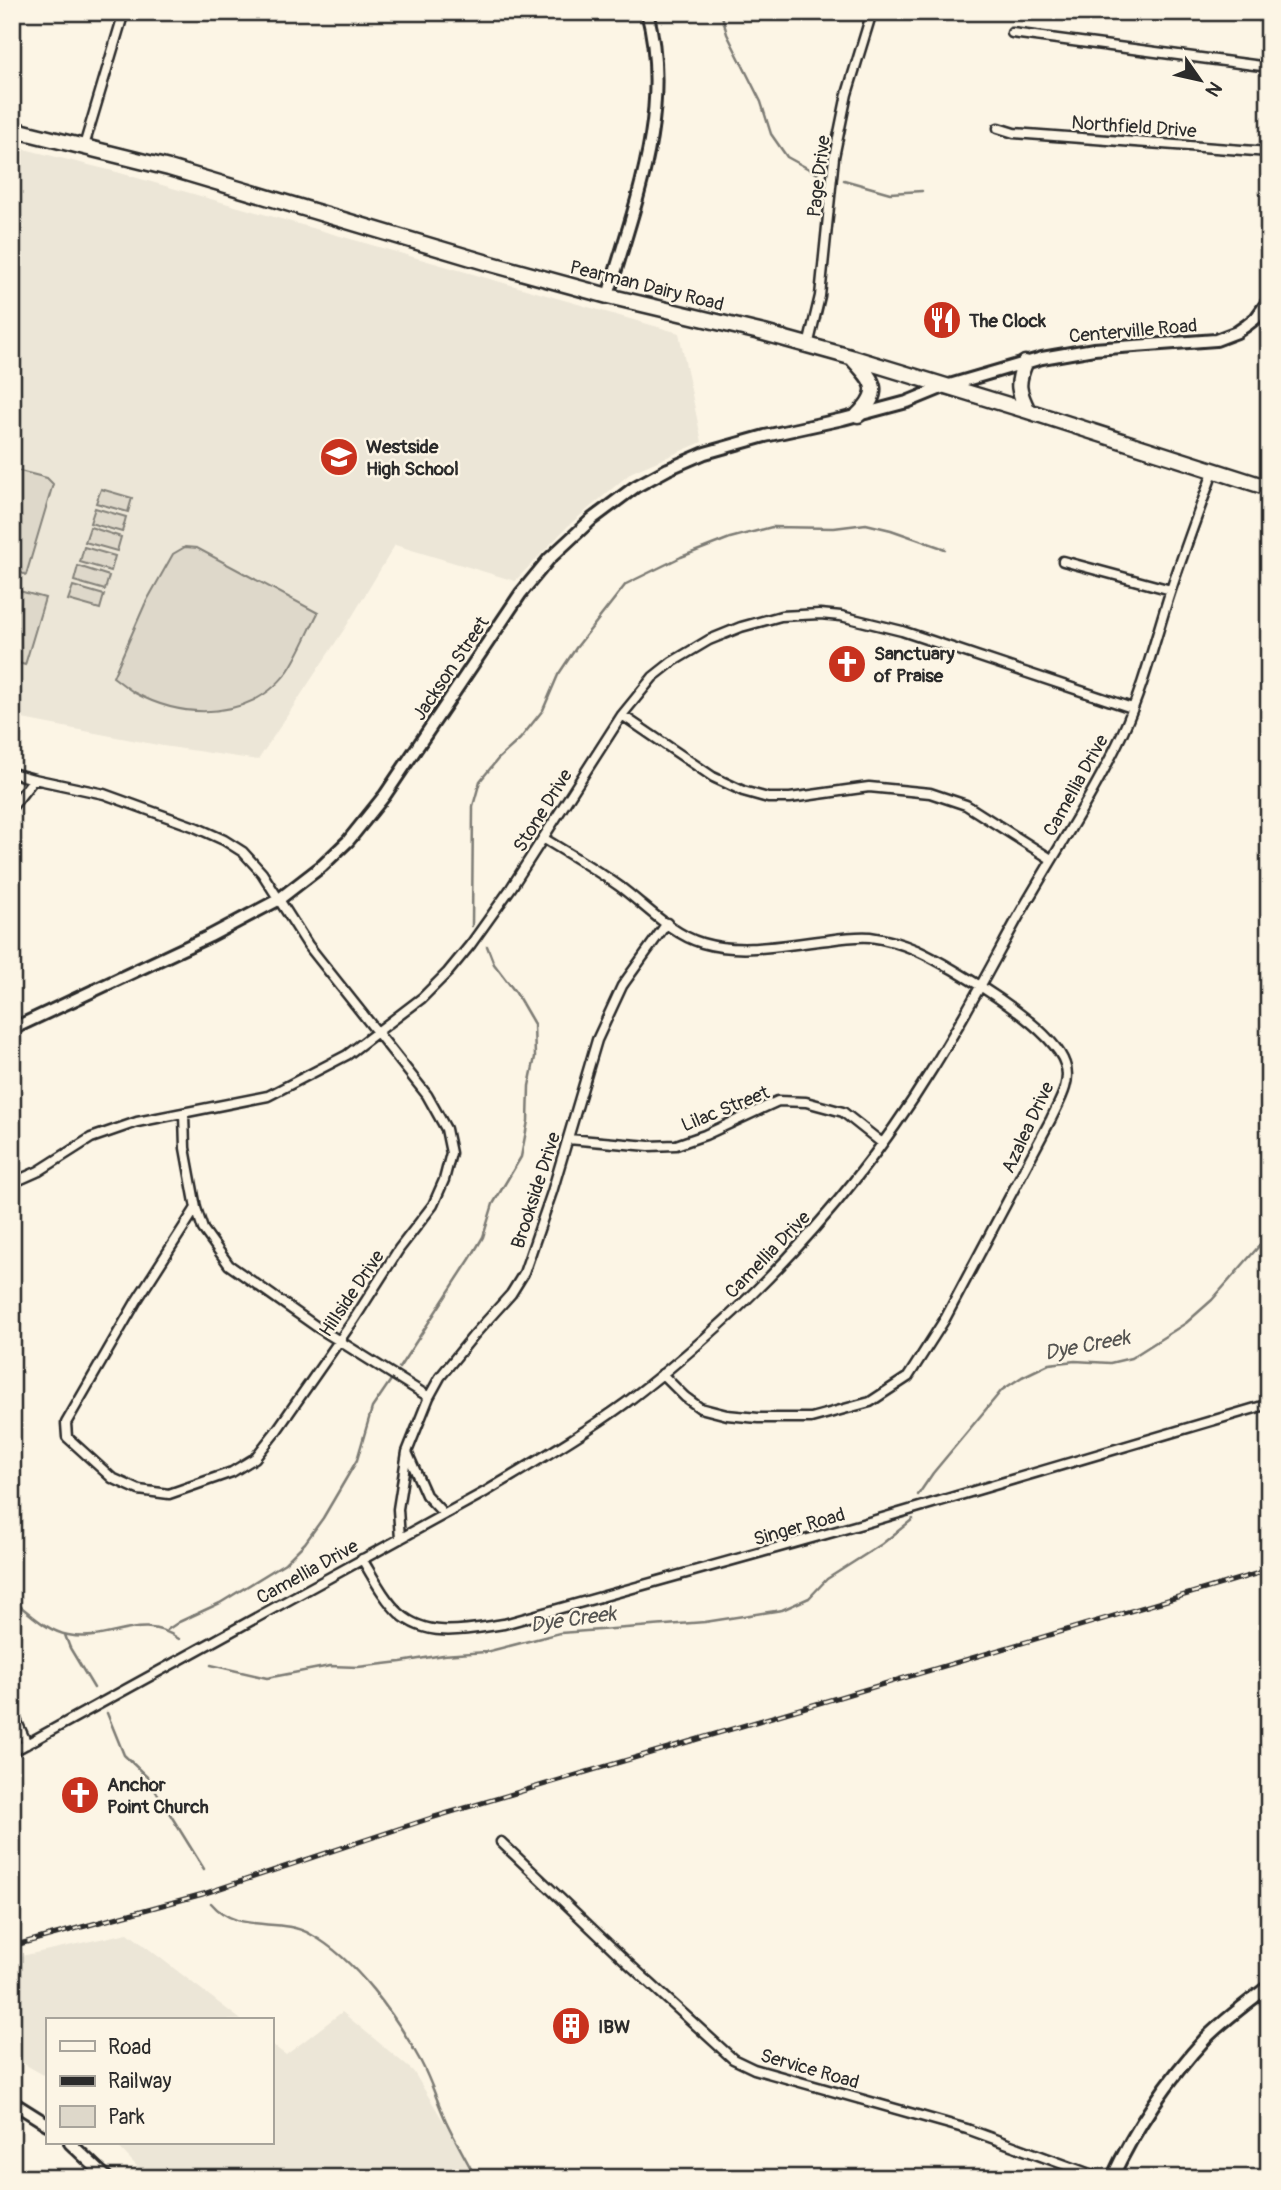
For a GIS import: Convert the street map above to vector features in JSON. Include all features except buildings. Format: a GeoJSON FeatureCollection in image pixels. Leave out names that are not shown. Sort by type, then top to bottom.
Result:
{"type":"FeatureCollection","features":[{"type":"Feature","properties":{"kind":"highway","name":"Pearman Dairy Road"},"geometry":{"type":"LineString","coordinates":[[12,129],[169,168],[463,257],[853,358],[1269,488]]}},
{"type":"Feature","properties":{"kind":"highway"},"geometry":{"type":"LineString","coordinates":[[853,358],[874,384],[870,402],[858,415]]}},
{"type":"Feature","properties":{"kind":"highway"},"geometry":{"type":"LineString","coordinates":[[1025,363],[1019,378],[1019,393],[1028,411]]}},
{"type":"Feature","properties":{"kind":"street"},"geometry":{"type":"LineString","coordinates":[[84,146],[124,12]]}},
{"type":"Feature","properties":{"kind":"street"},"geometry":{"type":"LineString","coordinates":[[608,296],[643,176],[653,125],[656,72],[647,12]]}},
{"type":"Feature","properties":{"kind":"street","name":"Page Drive"},"geometry":{"type":"LineString","coordinates":[[808,346],[820,296],[834,157],[848,94],[872,12]]}},
{"type":"Feature","properties":{"kind":"street"},"geometry":{"type":"LineString","coordinates":[[1013,33],[1269,67]]}},
{"type":"Feature","properties":{"kind":"street","name":"Northfield Drive"},"geometry":{"type":"LineString","coordinates":[[998,128],[1014,133],[1269,152]]}},
{"type":"Feature","properties":{"kind":"street","name":"Centerville Road"},"geometry":{"type":"LineString","coordinates":[[946,386],[1071,352],[1216,340],[1247,325],[1256,318],[1269,300]]}},
{"type":"Feature","properties":{"kind":"street","name":"Jackson Street"},"geometry":{"type":"LineString","coordinates":[[12,1029],[210,936],[278,900],[322,866],[367,818],[419,746],[521,593],[549,559],[592,519],[635,487],[705,453],[907,402],[946,386]]}},
{"type":"Feature","properties":{"kind":"street","name":"Camellia Drive"},"geometry":{"type":"LineString","coordinates":[[12,1752],[400,1539],[559,1447],[625,1404],[758,1288],[847,1190],[931,1071],[1100,774],[1122,734],[1132,708],[1213,471]]}},
{"type":"Feature","properties":{"kind":"street"},"geometry":{"type":"LineString","coordinates":[[1063,561],[1171,590]]}},
{"type":"Feature","properties":{"kind":"street","name":"Stone Drive"},"geometry":{"type":"LineString","coordinates":[[12,1183],[38,1171],[91,1138],[136,1122],[268,1096],[347,1055],[422,998],[471,944],[622,715],[653,677],[709,640],[762,620],[781,616],[820,614],[852,618],[902,631],[1132,708]]}},
{"type":"Feature","properties":{"kind":"street"},"geometry":{"type":"LineString","coordinates":[[622,715],[713,777],[743,791],[768,798],[790,798],[869,787],[930,793],[966,805],[1051,859]]}},
{"type":"Feature","properties":{"kind":"street","name":"Hillside Drive"},"geometry":{"type":"LineString","coordinates":[[12,773],[104,794],[195,827],[243,852],[262,873],[308,945],[427,1095],[446,1129],[451,1153],[444,1180],[433,1205],[255,1458],[232,1472],[169,1494],[139,1490],[112,1478],[67,1437],[66,1423],[137,1300],[196,1208]]}},
{"type":"Feature","properties":{"kind":"street"},"geometry":{"type":"LineString","coordinates":[[12,807],[34,779]]}},
{"type":"Feature","properties":{"kind":"street","name":"Azalea Drive"},"geometry":{"type":"LineString","coordinates":[[543,838],[618,885],[667,923],[701,943],[767,948],[829,939],[867,937],[916,950],[979,986],[1024,1016],[1055,1043],[1066,1066],[1066,1089],[950,1309],[908,1377],[870,1402],[811,1418],[758,1418],[727,1415],[700,1408],[685,1398],[662,1374]]}},
{"type":"Feature","properties":{"kind":"street","name":"Brookside Drive"},"geometry":{"type":"LineString","coordinates":[[400,1539],[398,1509],[407,1452],[429,1397],[440,1377],[511,1294],[524,1273],[597,1040],[622,986],[667,923]]}},
{"type":"Feature","properties":{"kind":"street","name":"Lilac Street"},"geometry":{"type":"LineString","coordinates":[[568,1139],[649,1146],[676,1145],[705,1135],[778,1101],[806,1102],[843,1112],[882,1143]]}},
{"type":"Feature","properties":{"kind":"street"},"geometry":{"type":"LineString","coordinates":[[184,1114],[185,1147],[196,1208],[203,1229],[229,1265],[317,1326],[429,1397]]}},
{"type":"Feature","properties":{"kind":"street","name":"Singer Road"},"geometry":{"type":"LineString","coordinates":[[362,1559],[399,1613],[417,1625],[449,1632],[504,1624],[862,1524],[1269,1404]]}},
{"type":"Feature","properties":{"kind":"street"},"geometry":{"type":"LineString","coordinates":[[407,1452],[426,1496],[444,1514]]}},
{"type":"Feature","properties":{"kind":"street"},"geometry":{"type":"LineString","coordinates":[[12,1711],[27,1744]]}},
{"type":"Feature","properties":{"kind":"street","name":"Service Road"},"geometry":{"type":"LineString","coordinates":[[501,1842],[733,2059],[754,2069],[967,2129],[1101,2178]]}},
{"type":"Feature","properties":{"kind":"street"},"geometry":{"type":"LineString","coordinates":[[1112,2178],[1154,2105],[1176,2073],[1207,2037],[1269,1986]]}},
{"type":"Feature","properties":{"kind":"street"},"geometry":{"type":"LineString","coordinates":[[12,2102],[46,2123]]}},
{"type":"Feature","properties":{"kind":"street"},"geometry":{"type":"LineString","coordinates":[[71,2144],[107,2178]]}},
{"type":"Feature","properties":{"kind":"shaded area","name":"Westside High School"},"geometry":{"type":"Polygon","coordinates":[[[12,146],[113,171],[679,333],[702,442],[632,472],[569,525],[515,581],[395,545],[347,625],[258,760],[163,746],[12,717],[12,146]]]}},
{"type":"Feature","properties":{"kind":"shaded area"},"geometry":{"type":"Polygon","coordinates":[[[128,1933],[238,2018],[46,2018],[46,2076],[12,2057],[12,1958],[128,1933]]]}},
{"type":"Feature","properties":{"kind":"shaded area"},"geometry":{"type":"Polygon","coordinates":[[[342,2012],[413,2071],[478,2178],[148,2178],[116,2144],[273,2144],[273,2045],[286,2055],[342,2012]]]}},
{"type":"Feature","properties":{"kind":"green space"},"geometry":{"type":"Polygon","coordinates":[[[12,469],[47,478],[53,484],[26,575],[12,569],[12,469]]]}},
{"type":"Feature","properties":{"kind":"green space"},"geometry":{"type":"Polygon","coordinates":[[[101,489],[132,498],[128,512],[96,503],[101,489]]]}},
{"type":"Feature","properties":{"kind":"green space"},"geometry":{"type":"Polygon","coordinates":[[[95,508],[126,517],[122,532],[90,523],[95,508]]]}},
{"type":"Feature","properties":{"kind":"green space"},"geometry":{"type":"Polygon","coordinates":[[[90,527],[121,537],[117,551],[85,542],[90,527]]]}},
{"type":"Feature","properties":{"kind":"green space"},"geometry":{"type":"Polygon","coordinates":[[[84,547],[115,556],[111,571],[80,562],[84,547]]]}},
{"type":"Feature","properties":{"kind":"green space"},"geometry":{"type":"Polygon","coordinates":[[[185,547],[197,548],[318,613],[288,671],[273,687],[256,699],[237,707],[196,711],[175,708],[135,693],[113,677],[145,604],[173,554],[185,547]]]}},
{"type":"Feature","properties":{"kind":"green space"},"geometry":{"type":"Polygon","coordinates":[[[78,566],[109,576],[105,590],[74,581],[78,566]]]}},
{"type":"Feature","properties":{"kind":"green space"},"geometry":{"type":"Polygon","coordinates":[[[73,586],[104,595],[100,609],[68,600],[73,586]]]}},
{"type":"Feature","properties":{"kind":"green space"},"geometry":{"type":"Polygon","coordinates":[[[12,589],[45,598],[25,665],[12,661],[12,589]]]}},
{"type":"Feature","properties":{"kind":"waterway"},"geometry":{"type":"LineString","coordinates":[[721,12],[727,34],[761,102],[771,134],[787,157],[818,174]]}},
{"type":"Feature","properties":{"kind":"waterway"},"geometry":{"type":"LineString","coordinates":[[844,180],[890,193],[922,191]]}},
{"type":"Feature","properties":{"kind":"waterway"},"geometry":{"type":"LineString","coordinates":[[472,926],[473,806],[480,781],[543,710],[558,675],[626,584],[681,557],[730,538],[772,527],[834,528],[866,524],[945,549]]}},
{"type":"Feature","properties":{"kind":"waterway"},"geometry":{"type":"LineString","coordinates":[[399,1368],[483,1237],[493,1204],[521,1157],[535,1057],[534,1024],[516,993],[494,964],[487,946]]}},
{"type":"Feature","properties":{"kind":"waterway","name":"Dye Creek"},"geometry":{"type":"LineString","coordinates":[[918,1495],[1002,1390],[1049,1364],[1075,1361],[1110,1363],[1131,1358],[1186,1323],[1212,1300],[1269,1232]]}},
{"type":"Feature","properties":{"kind":"waterway"},"geometry":{"type":"LineString","coordinates":[[167,1630],[220,1603],[285,1563],[305,1543],[357,1460],[372,1408],[391,1380]]}},
{"type":"Feature","properties":{"kind":"waterway","name":"Dye Creek"},"geometry":{"type":"LineString","coordinates":[[211,1665],[267,1678],[330,1666],[358,1667],[486,1652],[560,1633],[705,1622],[782,1610],[809,1598],[827,1579],[882,1544],[913,1519]]}},
{"type":"Feature","properties":{"kind":"waterway","name":"Dye Creek"},"geometry":{"type":"LineString","coordinates":[[12,1600],[45,1625],[68,1635],[83,1637],[151,1628],[165,1631],[179,1639]]}},
{"type":"Feature","properties":{"kind":"waterway"},"geometry":{"type":"LineString","coordinates":[[65,1635],[94,1688]]}},
{"type":"Feature","properties":{"kind":"waterway"},"geometry":{"type":"LineString","coordinates":[[107,1713],[124,1755],[147,1777],[204,1869]]}},
{"type":"Feature","properties":{"kind":"waterway"},"geometry":{"type":"LineString","coordinates":[[211,1903],[233,1919],[285,1926],[310,1934],[359,1973],[411,2044],[425,2069],[449,2128],[476,2178]]}},
{"type":"Feature","properties":{"kind":"railway"},"geometry":{"type":"LineString","coordinates":[[12,1946],[203,1894],[431,1818],[1269,1570]]}},
{"type":"Feature","properties":{"kind":"place","name":"The Clock"},"geometry":{"type":"Point","coordinates":[942,320]}},
{"type":"Feature","properties":{"kind":"place","name":"Westside High School"},"geometry":{"type":"Point","coordinates":[339,457]}},
{"type":"Feature","properties":{"kind":"place","name":"Sanctuary of Praise"},"geometry":{"type":"Point","coordinates":[847,664]}},
{"type":"Feature","properties":{"kind":"place","name":"Anchor Point Church"},"geometry":{"type":"Point","coordinates":[80,1795]}},
{"type":"Feature","properties":{"kind":"place","name":"IBW"},"geometry":{"type":"Point","coordinates":[571,2026]}}]}
